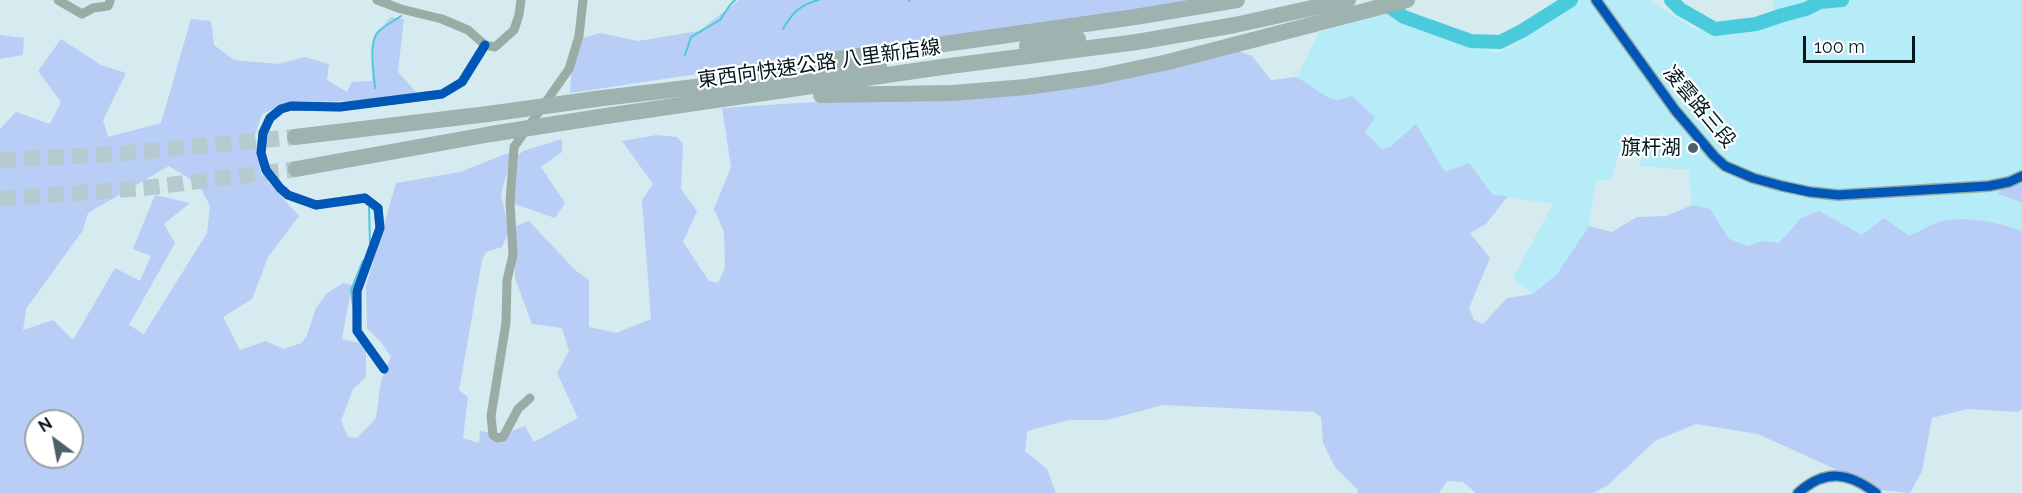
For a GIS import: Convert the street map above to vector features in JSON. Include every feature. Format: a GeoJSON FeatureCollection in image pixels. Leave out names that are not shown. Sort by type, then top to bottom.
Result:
{"type":"FeatureCollection","features":[{"type":"Feature","properties":{"kind":"highway"},"geometry":{"type":"LineString","coordinates":[[1050,42],[1135,17],[1237,0]]}},
{"type":"Feature","properties":{"kind":"highway","name":"東西向快速公路 八里新店線"},"geometry":{"type":"LineString","coordinates":[[295,137],[1136,31],[1222,17],[1298,0]]}},
{"type":"Feature","properties":{"kind":"highway","name":"東西向快速公路 八里新店線"},"geometry":{"type":"LineString","coordinates":[[296,169],[491,134],[942,67],[1050,42],[1137,42],[1235,25],[1348,0]]}},
{"type":"Feature","properties":{"kind":"highway"},"geometry":{"type":"LineString","coordinates":[[694,104],[837,94],[952,93],[1026,87],[1097,77],[1168,62],[1401,1]]}},
{"type":"Feature","properties":{"kind":"street"},"geometry":{"type":"LineString","coordinates":[[58,0],[82,14],[93,8],[108,6],[110,1]]}},
{"type":"Feature","properties":{"kind":"street"},"geometry":{"type":"LineString","coordinates":[[377,0],[401,9],[442,19],[468,30],[485,45],[495,47],[514,30],[521,0]]}},
{"type":"Feature","properties":{"kind":"street"},"geometry":{"type":"LineString","coordinates":[[530,398],[518,409],[503,437],[497,438],[494,435],[491,416],[506,323],[507,280],[513,255],[510,202],[514,147],[569,69],[579,36],[583,0]]}},
{"type":"Feature","properties":{"kind":"street","name":"凌雲路三段"},"geometry":{"type":"LineString","coordinates":[[1596,0],[1658,88],[1714,156],[1725,166],[1753,178],[1810,192],[1838,195],[1989,186],[2009,182],[2022,176]]}},
{"type":"Feature","properties":{"kind":"street"},"geometry":{"type":"LineString","coordinates":[[384,369],[357,331],[357,291],[380,228],[378,208],[365,198],[316,205],[288,195],[271,179],[266,170],[261,153],[265,127],[274,114],[291,106],[340,107],[442,94],[462,82],[485,45]]}},
{"type":"Feature","properties":{"kind":"street"},"geometry":{"type":"LineString","coordinates":[[1797,493],[1810,483],[1840,475],[1853,479],[1876,493]]}},
{"type":"Feature","properties":{"kind":"shaded area"},"geometry":{"type":"Polygon","coordinates":[[[739,0],[1218,0],[926,40],[570,93],[572,58],[583,38],[600,33],[638,41],[699,31],[739,0]]]}},
{"type":"Feature","properties":{"kind":"shaded area"},"geometry":{"type":"Polygon","coordinates":[[[1578,0],[1648,0],[1697,30],[1732,35],[1774,20],[1773,0],[2022,0],[2022,175],[1999,195],[2022,203],[2022,231],[2004,224],[1939,222],[1909,236],[1862,235],[1818,211],[1801,218],[1779,243],[1762,241],[1748,246],[1729,239],[1710,209],[1692,205],[1689,170],[1640,166],[1645,139],[1625,133],[1611,179],[1596,181],[1589,226],[1557,274],[1533,294],[1513,278],[1553,204],[1494,195],[1469,163],[1445,172],[1390,147],[1382,149],[1338,100],[1329,98],[1297,77],[1319,32],[1385,14],[1496,53],[1511,47],[1578,0]]]}},
{"type":"Feature","properties":{"kind":"shaded area"},"geometry":{"type":"Polygon","coordinates":[[[390,17],[404,19],[398,72],[417,93],[356,101],[290,102],[262,114],[255,135],[261,174],[299,216],[268,257],[252,299],[223,317],[240,350],[266,341],[283,349],[302,343],[316,308],[327,293],[343,283],[352,285],[342,339],[360,343],[366,349],[366,377],[353,389],[341,421],[348,437],[357,438],[376,418],[381,381],[391,357],[381,342],[367,328],[366,286],[396,183],[460,172],[508,153],[511,157],[501,195],[509,230],[502,247],[486,252],[482,260],[459,390],[468,397],[463,438],[479,443],[480,431],[501,435],[525,426],[534,442],[578,418],[557,373],[569,351],[562,328],[532,324],[515,278],[513,227],[529,221],[575,270],[589,280],[589,327],[616,333],[651,319],[642,200],[653,184],[622,141],[657,135],[677,137],[683,144],[681,189],[697,211],[683,242],[709,281],[718,283],[725,268],[724,232],[714,209],[731,167],[722,108],[1087,84],[1233,49],[1252,56],[1271,80],[1297,77],[1329,98],[1338,100],[1352,96],[1375,118],[1365,132],[1382,149],[1390,147],[1416,124],[1445,172],[1469,163],[1493,195],[1508,196],[1486,224],[1470,233],[1490,258],[1469,308],[1474,320],[1483,324],[1507,298],[1533,294],[1557,274],[1589,226],[1612,232],[1637,217],[1666,216],[1692,205],[1710,209],[1729,239],[1748,246],[1762,241],[1779,243],[1801,218],[1819,211],[1862,235],[1884,218],[1909,236],[1939,222],[1959,219],[1993,222],[2022,231],[2022,409],[2018,412],[1967,409],[1932,418],[1922,471],[1910,493],[1881,490],[1758,434],[1696,424],[1655,441],[1608,485],[1593,493],[1476,493],[1463,482],[1447,481],[1439,493],[1358,493],[1357,489],[1335,467],[1323,443],[1321,417],[1314,412],[1163,405],[1107,420],[1069,420],[1027,432],[1025,451],[1047,469],[1056,493],[0,493],[0,129],[16,112],[50,124],[61,102],[38,71],[61,39],[101,65],[126,73],[103,120],[108,137],[161,123],[191,19],[211,21],[214,45],[234,60],[278,64],[305,57],[329,64],[327,80],[347,92],[352,82],[372,81],[374,39],[390,17]],[[169,166],[88,213],[83,230],[26,309],[23,330],[53,320],[73,340],[115,268],[140,281],[151,256],[133,249],[155,195],[190,203],[164,224],[175,243],[129,325],[144,334],[207,233],[210,206],[199,185],[169,166]]]}},
{"type":"Feature","properties":{"kind":"shaded area"},"geometry":{"type":"Polygon","coordinates":[[[0,35],[24,38],[23,55],[0,59],[0,35]]]}},
{"type":"Feature","properties":{"kind":"shaded area"},"geometry":{"type":"Polygon","coordinates":[[[562,139],[562,152],[541,167],[565,203],[555,218],[512,203],[515,158],[523,151],[562,139]]]}},
{"type":"Feature","properties":{"kind":"shaded area"},"geometry":{"type":"Polygon","coordinates":[[[2022,175],[2022,203],[1998,194],[2006,182],[2022,175]]]}},
{"type":"Feature","properties":{"kind":"waterway"},"geometry":{"type":"LineString","coordinates":[[685,55],[691,37],[720,20],[735,0]]}},
{"type":"Feature","properties":{"kind":"waterway"},"geometry":{"type":"LineString","coordinates":[[783,29],[798,10],[819,0]]}},
{"type":"Feature","properties":{"kind":"waterway"},"geometry":{"type":"LineString","coordinates":[[1381,1],[1404,17],[1471,41],[1500,42],[1571,0]]}},
{"type":"Feature","properties":{"kind":"waterway"},"geometry":{"type":"LineString","coordinates":[[1671,0],[1680,9],[1715,29],[1756,24],[1806,9],[1820,2],[1842,0]]}},
{"type":"Feature","properties":{"kind":"waterway"},"geometry":{"type":"LineString","coordinates":[[375,88],[372,59],[375,37],[380,30],[401,16]]}},
{"type":"Feature","properties":{"kind":"waterway"},"geometry":{"type":"LineString","coordinates":[[369,207],[370,244]]}},
{"type":"Feature","properties":{"kind":"waterway"},"geometry":{"type":"LineString","coordinates":[[353,306],[351,290],[363,261]]}},
{"type":"Feature","properties":{"kind":"tunnel"},"geometry":{"type":"LineString","coordinates":[[0,160],[117,154],[295,137]]}},
{"type":"Feature","properties":{"kind":"tunnel"},"geometry":{"type":"LineString","coordinates":[[0,199],[144,188],[296,169]]}},
{"type":"Feature","properties":{"kind":"cycle path"},"geometry":{"type":"LineString","coordinates":[[1596,0],[1675,110],[1714,156],[1725,166],[1753,178],[1810,192],[1838,195],[1989,186],[2009,182],[2022,176]]}},
{"type":"Feature","properties":{"kind":"cycle path"},"geometry":{"type":"LineString","coordinates":[[384,369],[357,331],[357,291],[380,228],[378,208],[365,198],[316,205],[288,195],[266,170],[261,153],[263,133],[270,118],[281,109],[291,106],[340,107],[442,94],[462,82],[485,45]]}},
{"type":"Feature","properties":{"kind":"cycle path"},"geometry":{"type":"LineString","coordinates":[[1798,493],[1818,480],[1837,476],[1856,481],[1876,493]]}},
{"type":"Feature","properties":{"kind":"place","name":"旗杆湖"},"geometry":{"type":"Point","coordinates":[1693,148]}}]}
